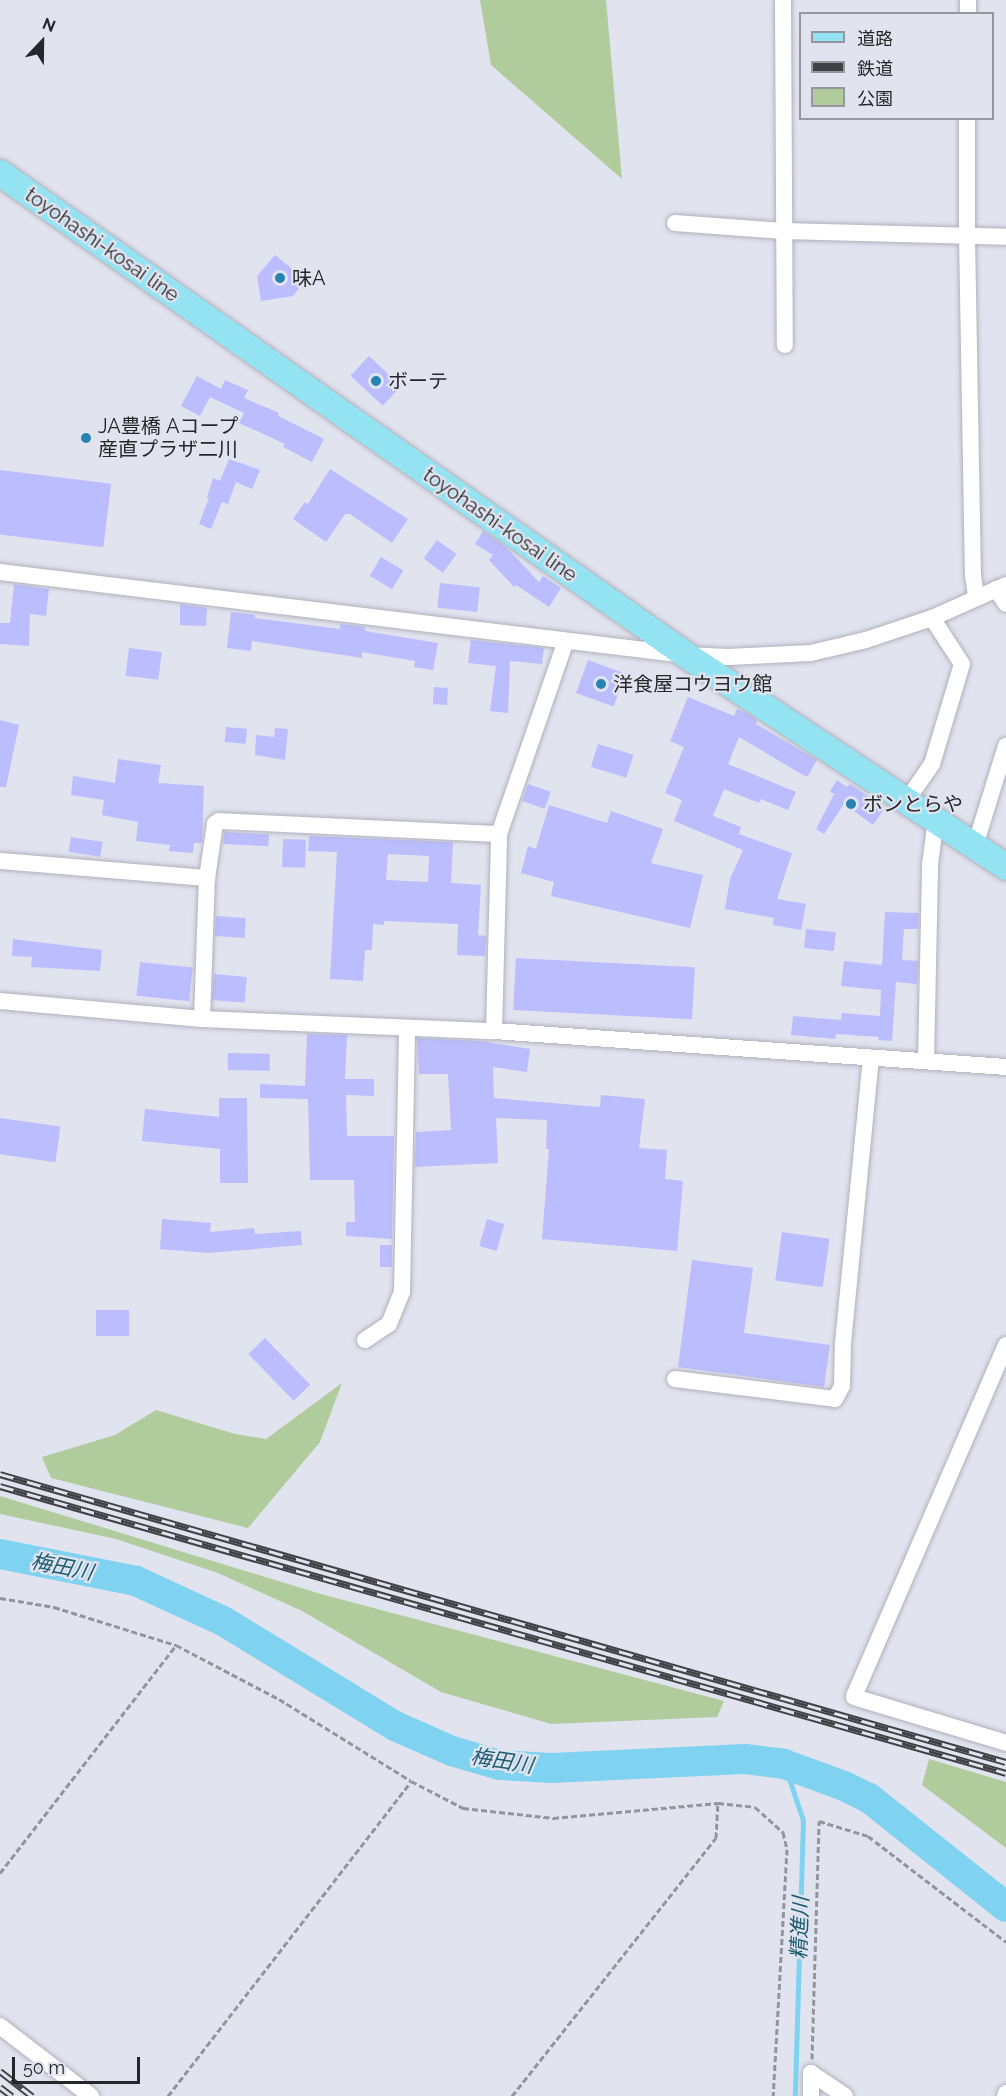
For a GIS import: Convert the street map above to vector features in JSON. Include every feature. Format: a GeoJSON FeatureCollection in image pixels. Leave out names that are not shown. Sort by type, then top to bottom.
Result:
{"type":"FeatureCollection","features":[{"type":"Feature","properties":{"kind":"main road","name":"toyohashi-kosai line"},"geometry":{"type":"LineString","coordinates":[[0,173],[686,655],[1006,867]]}},
{"type":"Feature","properties":{"kind":"street"},"geometry":{"type":"LineString","coordinates":[[783,0],[785,345]]}},
{"type":"Feature","properties":{"kind":"street"},"geometry":{"type":"LineString","coordinates":[[968,120],[967,235],[972,575],[976,597]]}},
{"type":"Feature","properties":{"kind":"street"},"geometry":{"type":"LineString","coordinates":[[675,223],[783,231],[1006,237]]}},
{"type":"Feature","properties":{"kind":"street"},"geometry":{"type":"LineString","coordinates":[[0,572],[566,641],[686,655],[728,657],[811,653],[866,640],[932,618],[1001,587],[1006,604]]}},
{"type":"Feature","properties":{"kind":"street"},"geometry":{"type":"LineString","coordinates":[[907,800],[932,764],[962,664],[932,618]]}},
{"type":"Feature","properties":{"kind":"street"},"geometry":{"type":"LineString","coordinates":[[494,1031],[499,834],[566,641]]}},
{"type":"Feature","properties":{"kind":"street"},"geometry":{"type":"LineString","coordinates":[[975,846],[1006,746]]}},
{"type":"Feature","properties":{"kind":"street"},"geometry":{"type":"LineString","coordinates":[[926,1061],[930,865],[936,819]]}},
{"type":"Feature","properties":{"kind":"street"},"geometry":{"type":"LineString","coordinates":[[202,1019],[207,878],[215,825],[219,821],[499,834]]}},
{"type":"Feature","properties":{"kind":"street"},"geometry":{"type":"LineString","coordinates":[[0,861],[207,878]]}},
{"type":"Feature","properties":{"kind":"street"},"geometry":{"type":"LineString","coordinates":[[0,1001],[202,1019],[494,1031],[1006,1067]]}},
{"type":"Feature","properties":{"kind":"street"},"geometry":{"type":"LineString","coordinates":[[365,1340],[389,1324],[402,1292],[407,1029]]}},
{"type":"Feature","properties":{"kind":"street"},"geometry":{"type":"LineString","coordinates":[[675,1379],[835,1399],[842,1386],[843,1342],[871,1059]]}},
{"type":"Feature","properties":{"kind":"street"},"geometry":{"type":"LineString","coordinates":[[1006,1345],[854,1697],[1006,1743]]}},
{"type":"Feature","properties":{"kind":"street"},"geometry":{"type":"LineString","coordinates":[[0,2026],[91,2096]]}},
{"type":"Feature","properties":{"kind":"street"},"geometry":{"type":"LineString","coordinates":[[811,2073],[811,2096]]}},
{"type":"Feature","properties":{"kind":"street"},"geometry":{"type":"LineString","coordinates":[[811,2073],[845,2096]]}},
{"type":"Feature","properties":{"kind":"path"},"geometry":{"type":"LineString","coordinates":[[0,1598],[54,1607],[177,1645],[279,1699],[411,1781],[463,1808],[553,1818],[718,1803],[756,1807],[783,1832],[787,1849],[773,2096]]}},
{"type":"Feature","properties":{"kind":"path"},"geometry":{"type":"LineString","coordinates":[[0,1873],[177,1645]]}},
{"type":"Feature","properties":{"kind":"path"},"geometry":{"type":"LineString","coordinates":[[168,2096],[411,1781]]}},
{"type":"Feature","properties":{"kind":"path"},"geometry":{"type":"LineString","coordinates":[[512,2096],[716,1838],[718,1803]]}},
{"type":"Feature","properties":{"kind":"path"},"geometry":{"type":"LineString","coordinates":[[811,2073],[819,1821],[868,1836],[1006,1942]]}},
{"type":"Feature","properties":{"kind":"green space"},"geometry":{"type":"Polygon","coordinates":[[[480,0],[606,0],[622,179],[491,65],[480,0]]]}},
{"type":"Feature","properties":{"kind":"green space"},"geometry":{"type":"Polygon","coordinates":[[[342,1383],[320,1442],[248,1528],[51,1478],[42,1457],[115,1435],[156,1410],[235,1434],[266,1439],[342,1383]]]}},
{"type":"Feature","properties":{"kind":"green space"},"geometry":{"type":"Polygon","coordinates":[[[0,1496],[321,1594],[724,1701],[717,1717],[551,1724],[441,1692],[302,1611],[218,1573],[116,1539],[0,1514],[0,1496]]]}},
{"type":"Feature","properties":{"kind":"green space"},"geometry":{"type":"Polygon","coordinates":[[[929,1759],[1006,1782],[1006,1848],[922,1785],[929,1759]]]}},
{"type":"Feature","properties":{"kind":"building","name":"味A"},"geometry":{"type":"Polygon","coordinates":[[[275,255],[306,280],[293,296],[261,301],[257,276],[275,255]]]}},
{"type":"Feature","properties":{"kind":"building","name":"ボーテ"},"geometry":{"type":"Polygon","coordinates":[[[369,356],[401,386],[383,406],[351,376],[369,356]]]}},
{"type":"Feature","properties":{"kind":"building"},"geometry":{"type":"Polygon","coordinates":[[[197,376],[221,389],[225,380],[248,390],[244,398],[279,413],[278,416],[324,439],[312,462],[283,447],[285,444],[239,423],[244,413],[210,397],[200,416],[181,406],[197,376]]]}},
{"type":"Feature","properties":{"kind":"building"},"geometry":{"type":"Polygon","coordinates":[[[229,459],[260,470],[252,489],[236,482],[228,504],[222,502],[211,529],[199,524],[209,498],[207,497],[213,478],[220,481],[229,459]]]}},
{"type":"Feature","properties":{"kind":"building"},"geometry":{"type":"Polygon","coordinates":[[[330,469],[408,519],[392,543],[350,514],[345,514],[326,542],[293,519],[305,502],[308,504],[330,469]]]}},
{"type":"Feature","properties":{"kind":"building"},"geometry":{"type":"Polygon","coordinates":[[[0,470],[111,484],[103,547],[0,534],[0,470]]]}},
{"type":"Feature","properties":{"kind":"building"},"geometry":{"type":"Polygon","coordinates":[[[483,531],[506,547],[539,582],[543,576],[561,588],[549,607],[516,585],[514,587],[489,560],[493,555],[475,544],[483,531]]]}},
{"type":"Feature","properties":{"kind":"building"},"geometry":{"type":"Polygon","coordinates":[[[437,540],[456,554],[443,573],[423,559],[437,540]]]}},
{"type":"Feature","properties":{"kind":"building"},"geometry":{"type":"Polygon","coordinates":[[[381,557],[403,570],[392,589],[370,576],[381,557]]]}},
{"type":"Feature","properties":{"kind":"building"},"geometry":{"type":"Polygon","coordinates":[[[440,583],[480,587],[477,612],[437,608],[440,583]]]}},
{"type":"Feature","properties":{"kind":"building"},"geometry":{"type":"Polygon","coordinates":[[[14,584],[49,589],[46,616],[30,614],[29,646],[0,644],[0,623],[10,623],[14,584]]]}},
{"type":"Feature","properties":{"kind":"building"},"geometry":{"type":"Polygon","coordinates":[[[180,604],[207,608],[206,626],[180,625],[180,604]]]}},
{"type":"Feature","properties":{"kind":"building"},"geometry":{"type":"Polygon","coordinates":[[[231,612],[255,615],[255,618],[340,629],[340,624],[365,627],[365,631],[438,643],[433,670],[414,667],[415,661],[362,652],[362,658],[252,641],[251,651],[227,648],[231,612]]]}},
{"type":"Feature","properties":{"kind":"building"},"geometry":{"type":"Polygon","coordinates":[[[471,640],[544,648],[542,664],[510,661],[508,713],[490,711],[496,666],[468,663],[471,640]]]}},
{"type":"Feature","properties":{"kind":"building"},"geometry":{"type":"Polygon","coordinates":[[[129,648],[162,652],[158,680],[126,676],[129,648]]]}},
{"type":"Feature","properties":{"kind":"building","name":"洋食屋コウヨウ館"},"geometry":{"type":"Polygon","coordinates":[[[588,660],[626,674],[614,707],[576,693],[588,660]]]}},
{"type":"Feature","properties":{"kind":"building"},"geometry":{"type":"Polygon","coordinates":[[[434,687],[448,688],[447,705],[433,704],[434,687]]]}},
{"type":"Feature","properties":{"kind":"building"},"geometry":{"type":"Polygon","coordinates":[[[688,697],[734,716],[737,709],[747,713],[757,720],[756,724],[817,760],[808,776],[803,775],[739,737],[728,764],[796,792],[788,810],[761,799],[759,803],[724,789],[713,816],[741,827],[739,834],[792,853],[777,899],[806,904],[801,930],[773,925],[774,918],[725,909],[730,879],[743,850],[674,821],[682,800],[665,793],[684,747],[670,741],[688,697]]]}},
{"type":"Feature","properties":{"kind":"building"},"geometry":{"type":"Polygon","coordinates":[[[0,720],[19,725],[6,787],[0,787],[0,720]]]}},
{"type":"Feature","properties":{"kind":"building"},"geometry":{"type":"Polygon","coordinates":[[[226,727],[247,729],[246,744],[225,742],[226,727]]]}},
{"type":"Feature","properties":{"kind":"building"},"geometry":{"type":"Polygon","coordinates":[[[275,728],[288,729],[285,760],[255,755],[256,735],[274,737],[275,728]]]}},
{"type":"Feature","properties":{"kind":"building"},"geometry":{"type":"Polygon","coordinates":[[[598,744],[633,755],[626,778],[591,767],[598,744]]]}},
{"type":"Feature","properties":{"kind":"building"},"geometry":{"type":"Polygon","coordinates":[[[118,759],[161,765],[158,783],[204,786],[202,843],[194,843],[193,853],[169,851],[170,845],[136,841],[138,822],[102,815],[104,800],[71,795],[73,776],[115,783],[118,759]]]}},
{"type":"Feature","properties":{"kind":"building"},"geometry":{"type":"Polygon","coordinates":[[[837,780],[847,787],[850,784],[885,808],[873,825],[844,804],[824,834],[816,829],[834,794],[830,791],[837,780]]]}},
{"type":"Feature","properties":{"kind":"building"},"geometry":{"type":"Polygon","coordinates":[[[528,784],[551,792],[545,809],[522,801],[528,784]]]}},
{"type":"Feature","properties":{"kind":"building"},"geometry":{"type":"Polygon","coordinates":[[[549,805],[607,823],[611,811],[663,829],[651,863],[703,875],[690,928],[551,896],[554,882],[521,873],[528,846],[536,849],[549,805]]]}},
{"type":"Feature","properties":{"kind":"building"},"geometry":{"type":"Polygon","coordinates":[[[224,832],[269,834],[268,846],[223,844],[224,832]]]}},
{"type":"Feature","properties":{"kind":"building"},"geometry":{"type":"Polygon","coordinates":[[[309,836],[453,842],[451,883],[481,885],[478,935],[486,936],[485,956],[457,955],[458,924],[384,921],[384,925],[373,924],[372,950],[365,950],[363,981],[330,979],[337,852],[308,851],[309,836]],[[388,854],[386,880],[428,882],[429,856],[388,854]]]}},
{"type":"Feature","properties":{"kind":"building"},"geometry":{"type":"Polygon","coordinates":[[[71,837],[103,842],[100,857],[69,852],[71,837]]]}},
{"type":"Feature","properties":{"kind":"building"},"geometry":{"type":"Polygon","coordinates":[[[283,839],[306,840],[305,868],[282,867],[283,839]]]}},
{"type":"Feature","properties":{"kind":"building"},"geometry":{"type":"Polygon","coordinates":[[[885,912],[919,913],[918,929],[904,929],[902,960],[918,961],[917,984],[896,982],[892,1041],[878,1040],[879,1037],[836,1034],[835,1039],[791,1035],[793,1016],[841,1020],[842,1013],[880,1016],[881,990],[841,986],[844,961],[882,965],[885,912]]]}},
{"type":"Feature","properties":{"kind":"building"},"geometry":{"type":"Polygon","coordinates":[[[216,916],[246,918],[245,938],[215,936],[216,916]]]}},
{"type":"Feature","properties":{"kind":"building"},"geometry":{"type":"Polygon","coordinates":[[[806,929],[836,932],[834,951],[804,948],[806,929]]]}},
{"type":"Feature","properties":{"kind":"building"},"geometry":{"type":"Polygon","coordinates":[[[13,939],[102,950],[100,971],[31,967],[32,957],[12,956],[13,939]]]}},
{"type":"Feature","properties":{"kind":"building"},"geometry":{"type":"Polygon","coordinates":[[[516,958],[695,967],[692,1019],[513,1010],[516,958]]]}},
{"type":"Feature","properties":{"kind":"building"},"geometry":{"type":"Polygon","coordinates":[[[140,962],[193,968],[189,1001],[136,996],[140,962]]]}},
{"type":"Feature","properties":{"kind":"building"},"geometry":{"type":"Polygon","coordinates":[[[214,974],[247,977],[245,1003],[212,1000],[214,974]]]}},
{"type":"Feature","properties":{"kind":"building"},"geometry":{"type":"Polygon","coordinates":[[[307,1034],[347,1035],[345,1079],[374,1079],[374,1096],[346,1095],[347,1136],[394,1136],[392,1239],[346,1236],[346,1222],[355,1222],[354,1180],[310,1180],[308,1099],[260,1098],[260,1084],[305,1086],[307,1034]]]}},
{"type":"Feature","properties":{"kind":"building"},"geometry":{"type":"Polygon","coordinates":[[[417,1038],[480,1041],[530,1049],[527,1072],[493,1067],[494,1098],[600,1107],[601,1095],[645,1099],[639,1148],[667,1150],[665,1179],[683,1181],[677,1251],[542,1239],[549,1149],[546,1149],[547,1120],[496,1118],[498,1163],[415,1167],[416,1132],[451,1130],[448,1074],[419,1074],[417,1038]]]}},
{"type":"Feature","properties":{"kind":"building"},"geometry":{"type":"Polygon","coordinates":[[[228,1053],[270,1054],[270,1071],[228,1070],[228,1053]]]}},
{"type":"Feature","properties":{"kind":"building"},"geometry":{"type":"Polygon","coordinates":[[[219,1098],[247,1098],[248,1183],[220,1183],[220,1149],[142,1141],[145,1109],[219,1117],[219,1098]]]}},
{"type":"Feature","properties":{"kind":"building"},"geometry":{"type":"Polygon","coordinates":[[[0,1118],[60,1126],[55,1162],[0,1154],[0,1118]]]}},
{"type":"Feature","properties":{"kind":"building"},"geometry":{"type":"Polygon","coordinates":[[[162,1219],[211,1223],[210,1232],[254,1228],[255,1234],[301,1231],[302,1245],[208,1253],[160,1249],[162,1219]]]}},
{"type":"Feature","properties":{"kind":"building"},"geometry":{"type":"Polygon","coordinates":[[[487,1219],[504,1224],[497,1251],[479,1246],[487,1219]]]}},
{"type":"Feature","properties":{"kind":"building"},"geometry":{"type":"Polygon","coordinates":[[[782,1232],[830,1239],[823,1287],[775,1281],[782,1232]]]}},
{"type":"Feature","properties":{"kind":"building"},"geometry":{"type":"Polygon","coordinates":[[[380,1245],[392,1245],[392,1267],[380,1267],[380,1245]]]}},
{"type":"Feature","properties":{"kind":"building"},"geometry":{"type":"Polygon","coordinates":[[[692,1260],[753,1268],[744,1333],[830,1345],[824,1387],[678,1367],[692,1260]]]}},
{"type":"Feature","properties":{"kind":"building"},"geometry":{"type":"Polygon","coordinates":[[[96,1310],[129,1310],[129,1336],[96,1336],[96,1310]]]}},
{"type":"Feature","properties":{"kind":"building"},"geometry":{"type":"Polygon","coordinates":[[[265,1338],[310,1385],[294,1401],[248,1354],[265,1338]]]}},
{"type":"Feature","properties":{"kind":"waterway","name":"梅田川"},"geometry":{"type":"LineString","coordinates":[[0,1554],[136,1581],[223,1621],[395,1726],[452,1751],[500,1765],[552,1768],[745,1759],[784,1764],[844,1786],[869,1798],[1006,1907]]}},
{"type":"Feature","properties":{"kind":"waterway","name":"精進川"},"geometry":{"type":"LineString","coordinates":[[784,1764],[803,1820],[795,2096]]}},
{"type":"Feature","properties":{"kind":"railway"},"geometry":{"type":"LineString","coordinates":[[0,1474],[1006,1762]]}},
{"type":"Feature","properties":{"kind":"railway"},"geometry":{"type":"LineString","coordinates":[[0,1486],[1006,1773]]}},
{"type":"Feature","properties":{"kind":"railway"},"geometry":{"type":"LineString","coordinates":[[0,2071],[32,2096]]}},
{"type":"Feature","properties":{"kind":"railway"},"geometry":{"type":"LineString","coordinates":[[0,2087],[12,2096]]}},
{"type":"Feature","properties":{"kind":"place","name":"味A"},"geometry":{"type":"Point","coordinates":[280,278]}},
{"type":"Feature","properties":{"kind":"place","name":"ボーテ"},"geometry":{"type":"Point","coordinates":[376,381]}},
{"type":"Feature","properties":{"kind":"place","name":"JA豊橋 Aコープ 産直プラザ二川"},"geometry":{"type":"Point","coordinates":[86,438]}},
{"type":"Feature","properties":{"kind":"place","name":"洋食屋コウヨウ館"},"geometry":{"type":"Point","coordinates":[601,684]}},
{"type":"Feature","properties":{"kind":"place","name":"ボンとらや"},"geometry":{"type":"Point","coordinates":[851,804]}}]}
